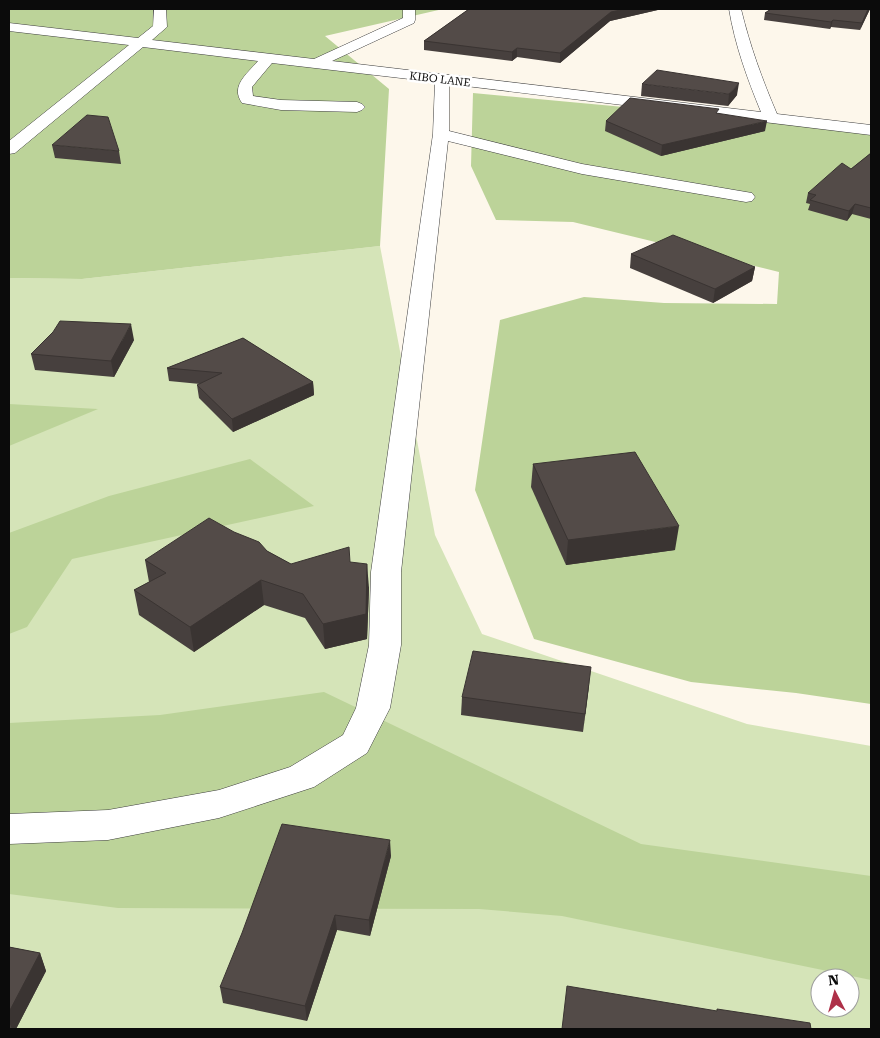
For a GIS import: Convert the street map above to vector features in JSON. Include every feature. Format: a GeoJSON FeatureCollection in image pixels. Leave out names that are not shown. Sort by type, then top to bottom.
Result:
{"type":"FeatureCollection","features":[{"type":"Feature","properties":{"kind":"street"},"geometry":{"type":"LineString","coordinates":[[9,149],[160,27],[160,9]]}},
{"type":"Feature","properties":{"kind":"street"},"geometry":{"type":"LineString","coordinates":[[315,64],[409,20],[409,9]]}},
{"type":"Feature","properties":{"kind":"street"},"geometry":{"type":"LineString","coordinates":[[735,9],[740,35],[751,70],[771,118]]}},
{"type":"Feature","properties":{"kind":"street","name":"KIBO LANE"},"geometry":{"type":"LineString","coordinates":[[9,27],[871,130]]}},
{"type":"Feature","properties":{"kind":"street"},"geometry":{"type":"LineString","coordinates":[[268,58],[245,86],[244,94],[247,100],[281,105],[357,106]]}},
{"type":"Feature","properties":{"kind":"street"},"geometry":{"type":"LineString","coordinates":[[9,829],[108,825],[219,804],[302,778],[355,744],[373,708],[385,644],[386,572],[441,134],[442,79]]}},
{"type":"Feature","properties":{"kind":"street"},"geometry":{"type":"LineString","coordinates":[[441,134],[582,169],[746,197]]}},
{"type":"Feature","properties":{"kind":"green space"},"geometry":{"type":"Polygon","coordinates":[[[9,9],[443,9],[325,36],[389,89],[380,246],[82,279],[9,278],[9,9]]]}},
{"type":"Feature","properties":{"kind":"green space"},"geometry":{"type":"Polygon","coordinates":[[[473,93],[871,130],[871,704],[796,693],[691,682],[534,639],[475,490],[500,320],[584,297],[664,303],[777,304],[779,272],[573,222],[496,220],[471,166],[473,93]]]}},
{"type":"Feature","properties":{"kind":"green space"},"geometry":{"type":"Polygon","coordinates":[[[380,246],[435,535],[482,634],[747,724],[871,746],[871,1029],[9,1029],[9,278],[82,279],[380,246]]]}},
{"type":"Feature","properties":{"kind":"green space"},"geometry":{"type":"Polygon","coordinates":[[[9,404],[98,409],[9,446],[9,404]]]}},
{"type":"Feature","properties":{"kind":"green space"},"geometry":{"type":"Polygon","coordinates":[[[250,459],[314,506],[72,559],[27,627],[9,634],[9,533],[109,496],[250,459]]]}},
{"type":"Feature","properties":{"kind":"green space"},"geometry":{"type":"Polygon","coordinates":[[[324,692],[641,844],[871,876],[871,980],[860,978],[860,968],[813,968],[562,916],[479,909],[118,908],[9,894],[9,723],[160,715],[324,692]]]}},
{"type":"Feature","properties":{"kind":"building"},"geometry":{"type":"Polygon","coordinates":[[[469,9],[625,9],[611,12],[560,53],[517,48],[512,52],[424,41],[469,9]]]}},
{"type":"Feature","properties":{"kind":"building"},"geometry":{"type":"Polygon","coordinates":[[[771,9],[868,9],[862,23],[833,20],[831,22],[765,13],[771,9]]]}},
{"type":"Feature","properties":{"kind":"building"},"geometry":{"type":"Polygon","coordinates":[[[657,70],[739,83],[729,94],[642,84],[657,70]]]}},
{"type":"Feature","properties":{"kind":"building"},"geometry":{"type":"Polygon","coordinates":[[[630,98],[719,109],[716,113],[767,121],[662,145],[606,121],[630,98]]]}},
{"type":"Feature","properties":{"kind":"building"},"geometry":{"type":"Polygon","coordinates":[[[87,115],[108,117],[119,151],[52,145],[87,115]]]}},
{"type":"Feature","properties":{"kind":"building"},"geometry":{"type":"Polygon","coordinates":[[[871,153],[871,208],[855,204],[849,211],[810,200],[816,195],[808,193],[842,163],[851,169],[871,153]]]}},
{"type":"Feature","properties":{"kind":"building"},"geometry":{"type":"Polygon","coordinates":[[[673,235],[755,267],[715,289],[631,254],[673,235]]]}},
{"type":"Feature","properties":{"kind":"building"},"geometry":{"type":"Polygon","coordinates":[[[60,321],[131,324],[111,361],[31,354],[53,332],[60,321]]]}},
{"type":"Feature","properties":{"kind":"building"},"geometry":{"type":"Polygon","coordinates":[[[243,338],[313,382],[232,419],[197,385],[222,373],[167,368],[243,338]]]}},
{"type":"Feature","properties":{"kind":"building"},"geometry":{"type":"Polygon","coordinates":[[[635,452],[679,526],[568,540],[533,464],[635,452]]]}},
{"type":"Feature","properties":{"kind":"building"},"geometry":{"type":"Polygon","coordinates":[[[209,518],[234,532],[259,542],[267,551],[291,564],[349,547],[350,562],[367,564],[366,614],[323,624],[303,594],[261,580],[190,627],[134,590],[166,573],[145,560],[209,518]]]}},
{"type":"Feature","properties":{"kind":"building"},"geometry":{"type":"Polygon","coordinates":[[[473,651],[591,667],[585,714],[462,697],[473,651]]]}},
{"type":"Feature","properties":{"kind":"building"},"geometry":{"type":"Polygon","coordinates":[[[282,824],[390,840],[369,920],[335,915],[305,1006],[220,987],[282,824]]]}},
{"type":"Feature","properties":{"kind":"building"},"geometry":{"type":"Polygon","coordinates":[[[9,947],[40,953],[9,1012],[9,947]]]}},
{"type":"Feature","properties":{"kind":"building"},"geometry":{"type":"Polygon","coordinates":[[[567,986],[717,1011],[717,1009],[810,1023],[811,1029],[562,1029],[567,986]]]}}]}
